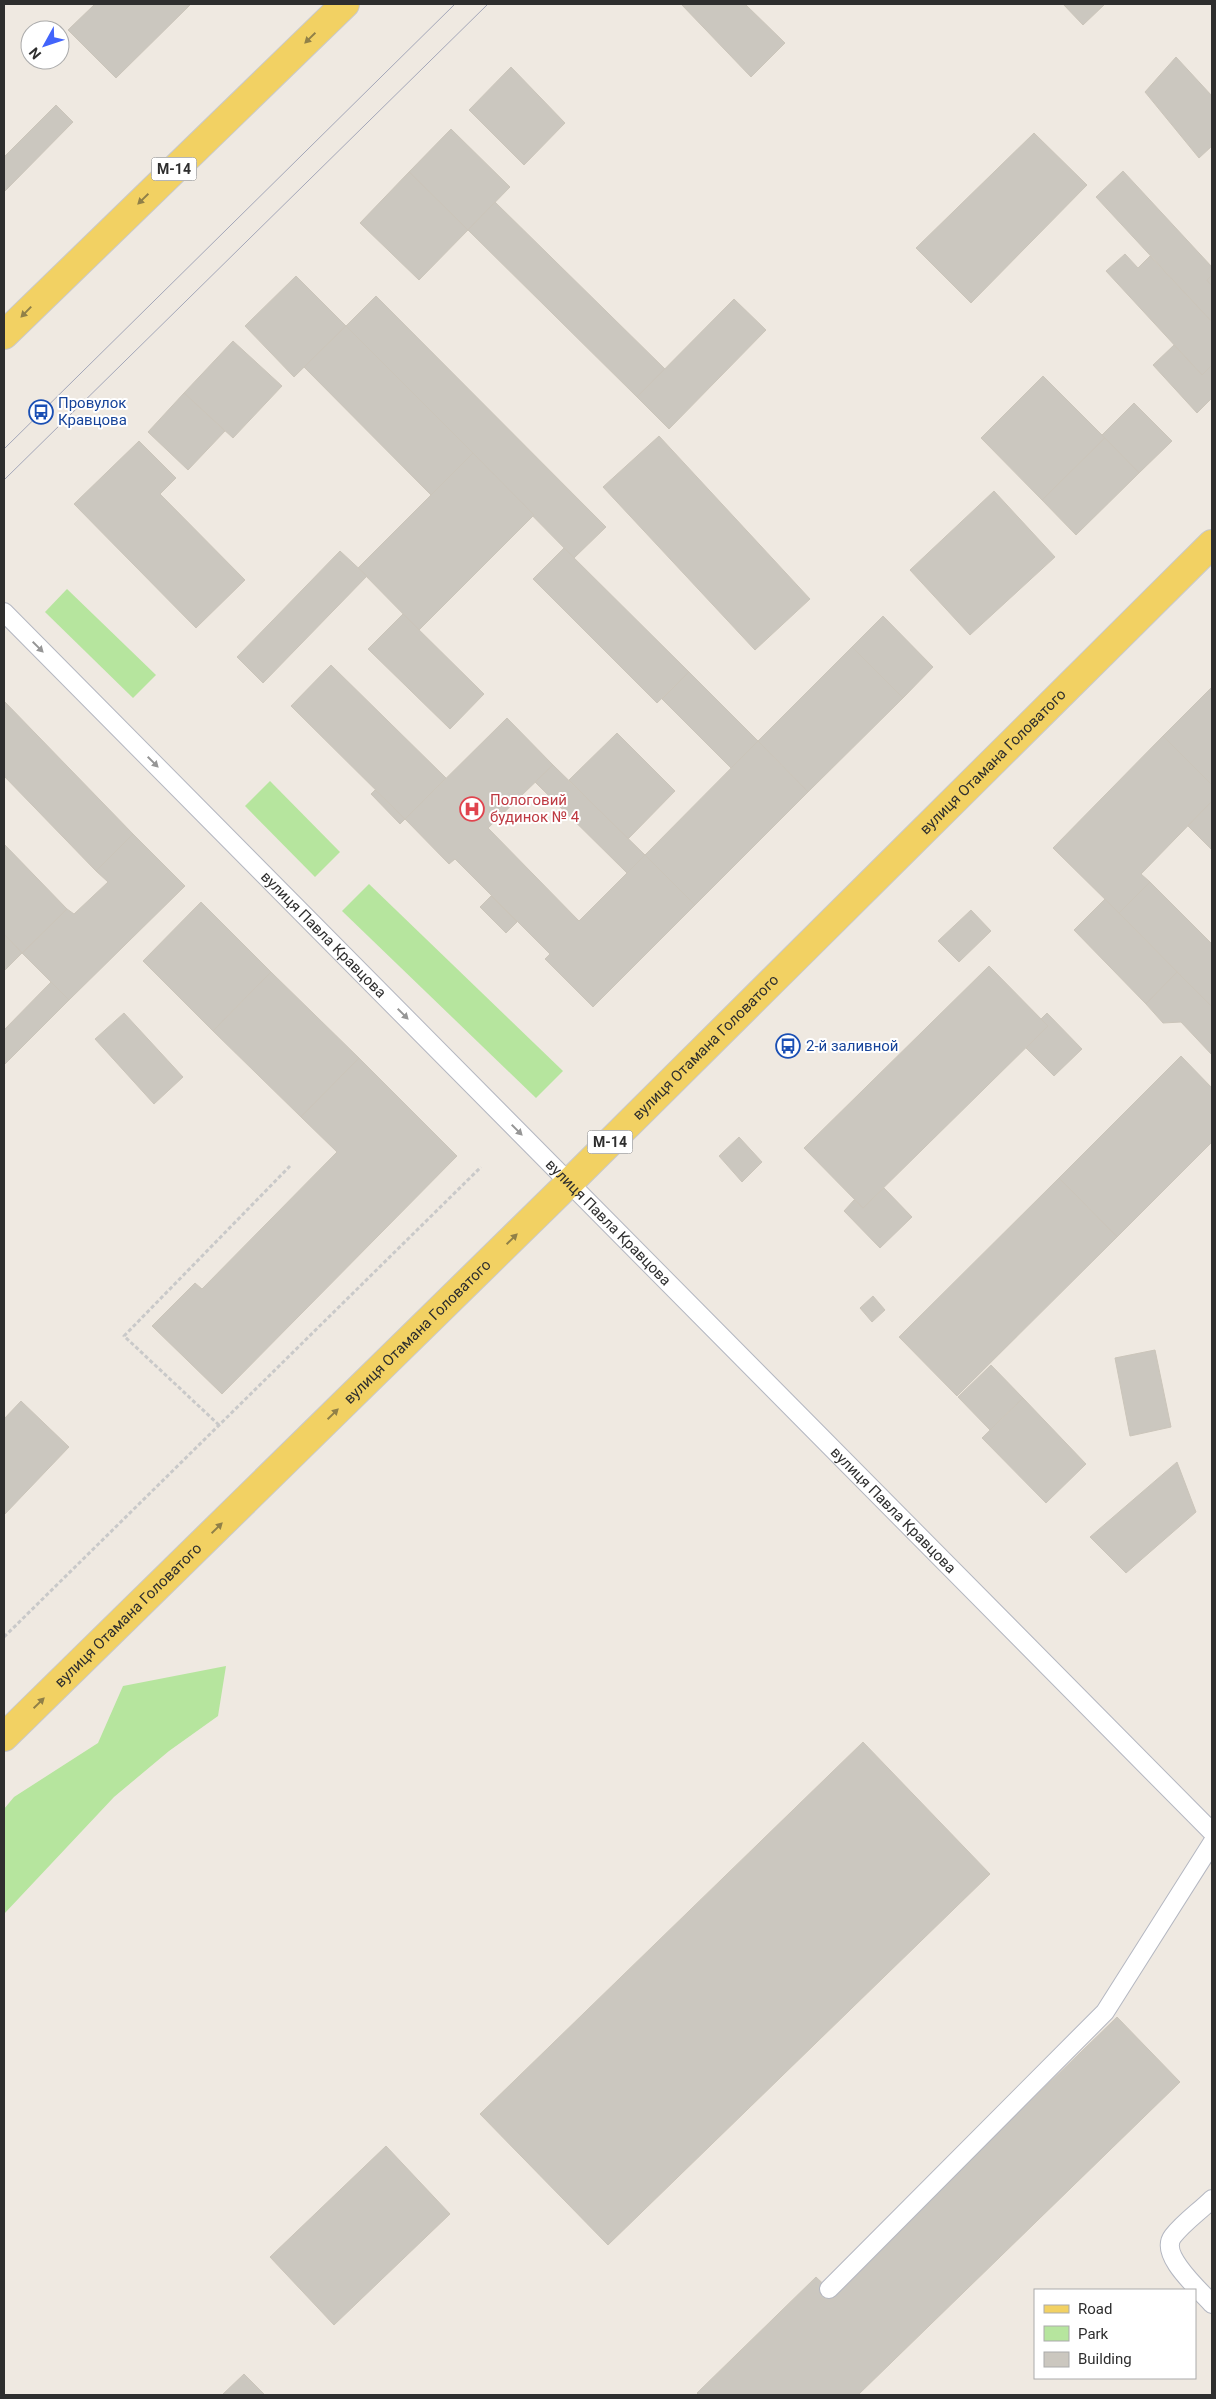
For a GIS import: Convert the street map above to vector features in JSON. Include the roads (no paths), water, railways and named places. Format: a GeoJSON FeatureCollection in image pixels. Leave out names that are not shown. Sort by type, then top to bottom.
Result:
{"type":"FeatureCollection","features":[{"type":"Feature","properties":{"kind":"main road","name":"М-14"},"geometry":{"type":"LineString","coordinates":[[4,336],[345,4]]}},
{"type":"Feature","properties":{"kind":"main road","name":"вулиця Отамана Головатого"},"geometry":{"type":"LineString","coordinates":[[4,1737],[569,1183],[1212,544]]}},
{"type":"Feature","properties":{"kind":"lane","name":"вулиця Павла Кравцова"},"geometry":{"type":"LineString","coordinates":[[4,612],[1212,1832]]}},
{"type":"Feature","properties":{"kind":"lane"},"geometry":{"type":"LineString","coordinates":[[829,2289],[1105,2012],[1212,1843]]}},
{"type":"Feature","properties":{"kind":"lane"},"geometry":{"type":"LineString","coordinates":[[1212,2199],[1172,2237],[1168,2249],[1171,2258],[1212,2304]]}},
{"type":"Feature","properties":{"kind":"tram line"},"geometry":{"type":"LineString","coordinates":[[4,449],[455,4]]}},
{"type":"Feature","properties":{"kind":"tram line"},"geometry":{"type":"LineString","coordinates":[[4,480],[488,4]]}},
{"type":"Feature","properties":{"kind":"place","name":"Провулок Кравцова"},"geometry":{"type":"Point","coordinates":[41,412]}},
{"type":"Feature","properties":{"kind":"place","name":"Пологовий будинок № 4"},"geometry":{"type":"Point","coordinates":[472,809]}},
{"type":"Feature","properties":{"kind":"place","name":"2-й заливной"},"geometry":{"type":"Point","coordinates":[788,1046]}}]}
